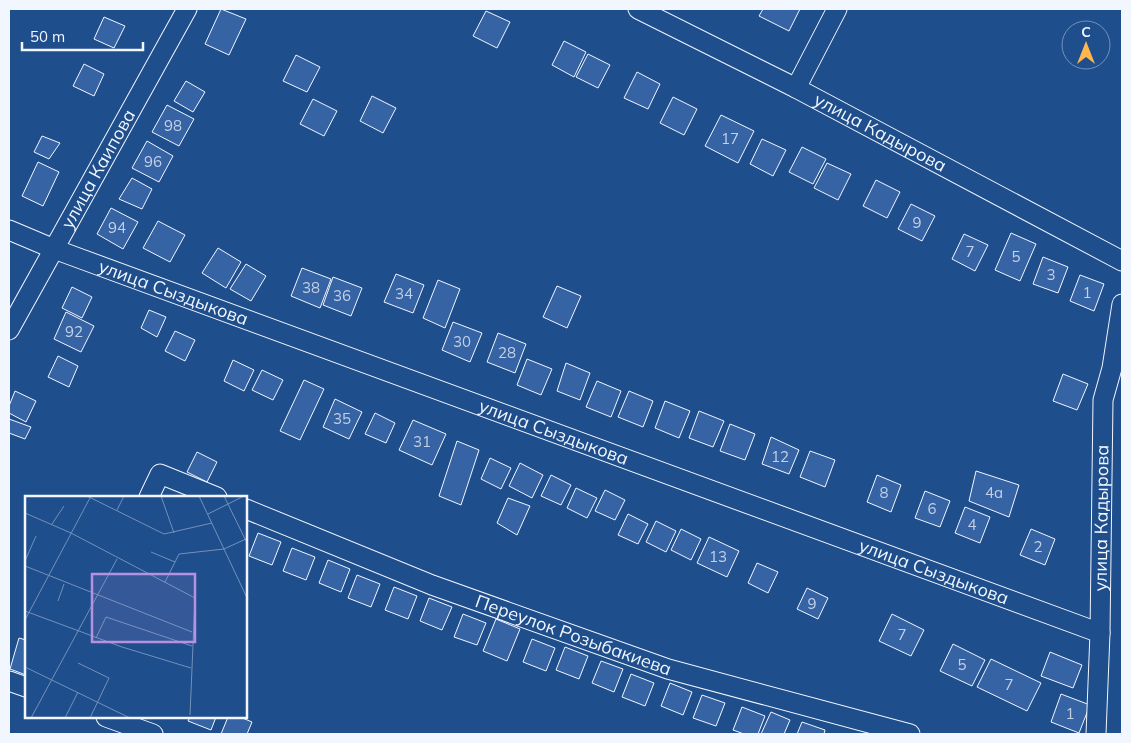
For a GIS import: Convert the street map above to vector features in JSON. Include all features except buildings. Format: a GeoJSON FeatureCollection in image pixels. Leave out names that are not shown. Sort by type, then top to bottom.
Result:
{"type":"FeatureCollection","features":[{"type":"Feature","properties":{"kind":"street","name":"улица Каипова"},"geometry":{"type":"LineString","coordinates":[[9,330],[187,9]]}},
{"type":"Feature","properties":{"kind":"street","name":"улица Кадырова"},"geometry":{"type":"LineString","coordinates":[[638,9],[796,88],[1122,261]]}},
{"type":"Feature","properties":{"kind":"street"},"geometry":{"type":"LineString","coordinates":[[796,88],[837,9]]}},
{"type":"Feature","properties":{"kind":"street","name":"улица Сыздыкова"},"geometry":{"type":"LineString","coordinates":[[9,230],[54,249],[1100,633]]}},
{"type":"Feature","properties":{"kind":"street","name":"улица Кадырова"},"geometry":{"type":"LineString","coordinates":[[1096,734],[1100,633],[1103,400],[1112,368],[1122,304]]}},
{"type":"Feature","properties":{"kind":"street"},"geometry":{"type":"LineString","coordinates":[[149,496],[160,474],[215,496]]}},
{"type":"Feature","properties":{"kind":"street","name":"Переулок Розыбакиева"},"geometry":{"type":"LineString","coordinates":[[248,510],[432,585],[668,669],[910,734]]}},
{"type":"Feature","properties":{"kind":"street"},"geometry":{"type":"LineString","coordinates":[[9,681],[25,687]]}},
{"type":"Feature","properties":{"kind":"street"},"geometry":{"type":"LineString","coordinates":[[109,718],[153,734]]}}]}
